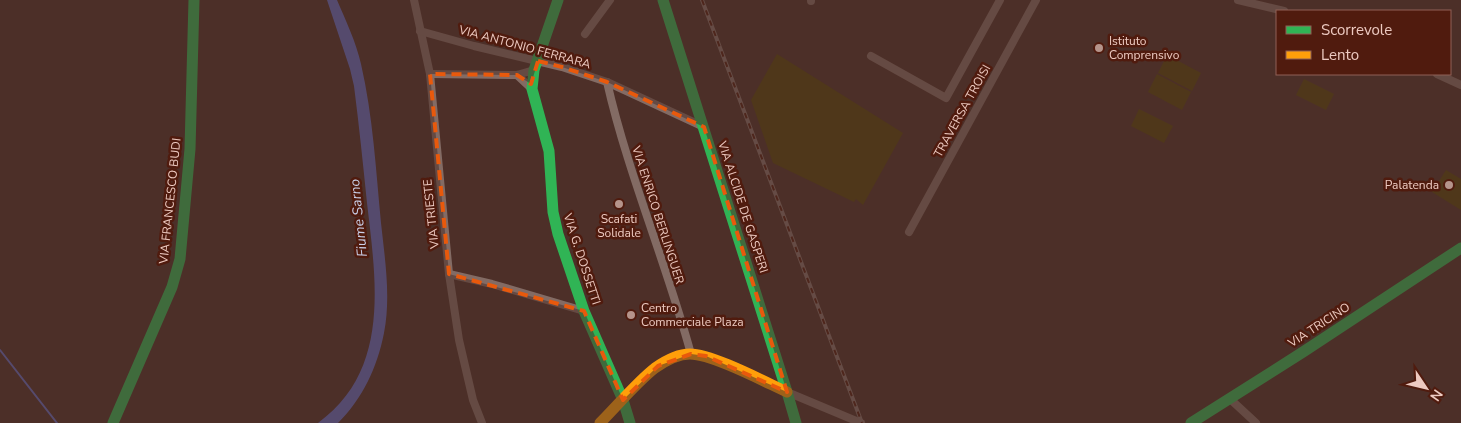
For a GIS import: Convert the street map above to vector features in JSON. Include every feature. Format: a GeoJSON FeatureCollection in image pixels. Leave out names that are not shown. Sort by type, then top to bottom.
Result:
{"type":"FeatureCollection","features":[{"type":"Feature","properties":{"kind":"street","name":"VIA FRANCESCO BUDI"},"geometry":{"type":"LineString","coordinates":[[113,423],[172,286],[180,259],[190,149],[194,0]]}},
{"type":"Feature","properties":{"kind":"street","name":"VIA TRIESTE"},"geometry":{"type":"LineString","coordinates":[[414,0],[430,74],[448,274],[459,340],[473,400],[482,423]]}},
{"type":"Feature","properties":{"kind":"street","name":"VIA G. DOSSETTI"},"geometry":{"type":"LineString","coordinates":[[558,0],[536,66],[532,89],[548,151],[555,222],[584,311],[623,400],[630,423]]}},
{"type":"Feature","properties":{"kind":"street","name":"VIA ALCIDE DE GASPERI"},"geometry":{"type":"LineString","coordinates":[[662,0],[704,127],[796,423]]}},
{"type":"Feature","properties":{"kind":"street"},"geometry":{"type":"LineString","coordinates":[[871,56],[946,98],[1000,0]]}},
{"type":"Feature","properties":{"kind":"street","name":"TRAVERSA TROISI"},"geometry":{"type":"LineString","coordinates":[[909,232],[1036,0]]}},
{"type":"Feature","properties":{"kind":"street"},"geometry":{"type":"LineString","coordinates":[[1238,0],[1280,10]]}},
{"type":"Feature","properties":{"kind":"street"},"geometry":{"type":"LineString","coordinates":[[585,34],[605,2]]}},
{"type":"Feature","properties":{"kind":"street","name":"VIA ANTONIO FERRARA"},"geometry":{"type":"LineString","coordinates":[[420,31],[536,66],[562,67],[607,82],[704,127]]}},
{"type":"Feature","properties":{"kind":"street"},"geometry":{"type":"LineString","coordinates":[[430,74],[517,75],[536,66]]}},
{"type":"Feature","properties":{"kind":"street"},"geometry":{"type":"LineString","coordinates":[[517,75],[532,89]]}},
{"type":"Feature","properties":{"kind":"street"},"geometry":{"type":"LineString","coordinates":[[1439,75],[1461,85]]}},
{"type":"Feature","properties":{"kind":"street","name":"VIA ENRICO BERLINGUER"},"geometry":{"type":"LineString","coordinates":[[607,82],[632,172],[691,354]]}},
{"type":"Feature","properties":{"kind":"street","name":"VIA TRICINO"},"geometry":{"type":"LineString","coordinates":[[1191,423],[1328,336],[1461,248]]}},
{"type":"Feature","properties":{"kind":"street"},"geometry":{"type":"LineString","coordinates":[[448,274],[492,284],[584,311]]}},
{"type":"Feature","properties":{"kind":"street"},"geometry":{"type":"LineString","coordinates":[[600,423],[658,366],[673,358],[691,354],[706,356],[861,423]]}},
{"type":"Feature","properties":{"kind":"street"},"geometry":{"type":"LineString","coordinates":[[1230,398],[1256,423]]}},
{"type":"Feature","properties":{"kind":"highlighted area"},"geometry":{"type":"Polygon","coordinates":[[[538,61],[607,82],[704,127],[787,392],[706,356],[691,354],[658,366],[623,400],[584,311],[449,274],[430,74],[517,75],[531,84],[538,61]]]}},
{"type":"Feature","properties":{"kind":"shaded area"},"geometry":{"type":"Polygon","coordinates":[[[777,54],[903,133],[863,205],[856,199],[854,202],[773,163],[751,100],[777,54]]]}},
{"type":"Feature","properties":{"kind":"shaded area"},"geometry":{"type":"Polygon","coordinates":[[[1167,55],[1201,73],[1192,91],[1158,73],[1167,55]]]}},
{"type":"Feature","properties":{"kind":"shaded area"},"geometry":{"type":"Polygon","coordinates":[[[1157,74],[1191,92],[1182,110],[1148,92],[1157,74]]]}},
{"type":"Feature","properties":{"kind":"shaded area"},"geometry":{"type":"Polygon","coordinates":[[[1304,79],[1334,94],[1326,110],[1296,95],[1304,79]]]}},
{"type":"Feature","properties":{"kind":"shaded area"},"geometry":{"type":"Polygon","coordinates":[[[1139,109],[1173,126],[1164,143],[1131,126],[1139,109]]]}},
{"type":"Feature","properties":{"kind":"shaded area","name":"Palatenda"},"geometry":{"type":"Polygon","coordinates":[[[1446,170],[1461,179],[1461,210],[1432,192],[1446,170]]]}},
{"type":"Feature","properties":{"kind":"water","name":"Fiume Sarno"},"geometry":{"type":"Polygon","coordinates":[[[327,0],[337,0],[351,32],[361,64],[374,144],[387,292],[384,333],[373,370],[362,393],[338,423],[318,423],[341,402],[358,377],[368,351],[375,293],[354,86],[327,0]]]}},
{"type":"Feature","properties":{"kind":"waterway"},"geometry":{"type":"LineString","coordinates":[[0,350],[57,423]]}},
{"type":"Feature","properties":{"kind":"railway"},"geometry":{"type":"LineString","coordinates":[[702,0],[862,423]]}},
{"type":"Feature","properties":{"kind":"traffic: fast"},"geometry":{"type":"LineString","coordinates":[[113,423],[172,287],[180,259],[190,149],[194,0]]}},
{"type":"Feature","properties":{"kind":"traffic: fast"},"geometry":{"type":"LineString","coordinates":[[558,0],[534,70],[532,89],[549,151],[553,212],[558,234],[584,311],[623,400],[630,423]]}},
{"type":"Feature","properties":{"kind":"traffic: fast"},"geometry":{"type":"LineString","coordinates":[[663,0],[787,392]]}},
{"type":"Feature","properties":{"kind":"traffic: fast"},"geometry":{"type":"LineString","coordinates":[[1191,423],[1461,248]]}},
{"type":"Feature","properties":{"kind":"traffic: fast"},"geometry":{"type":"LineString","coordinates":[[787,392],[796,423]]}},
{"type":"Feature","properties":{"kind":"traffic: slow"},"geometry":{"type":"LineString","coordinates":[[600,423],[655,368],[672,358],[685,354],[700,355],[725,363],[787,392]]}},
{"type":"Feature","properties":{"kind":"place","name":"Istituto Comprensivo"},"geometry":{"type":"Point","coordinates":[1099,48]}},
{"type":"Feature","properties":{"kind":"place","name":"Palatenda"},"geometry":{"type":"Point","coordinates":[1449,185]}},
{"type":"Feature","properties":{"kind":"place","name":"Scafati Solidale"},"geometry":{"type":"Point","coordinates":[619,204]}},
{"type":"Feature","properties":{"kind":"place","name":"Centro Commerciale Plaza"},"geometry":{"type":"Point","coordinates":[631,315]}}]}
